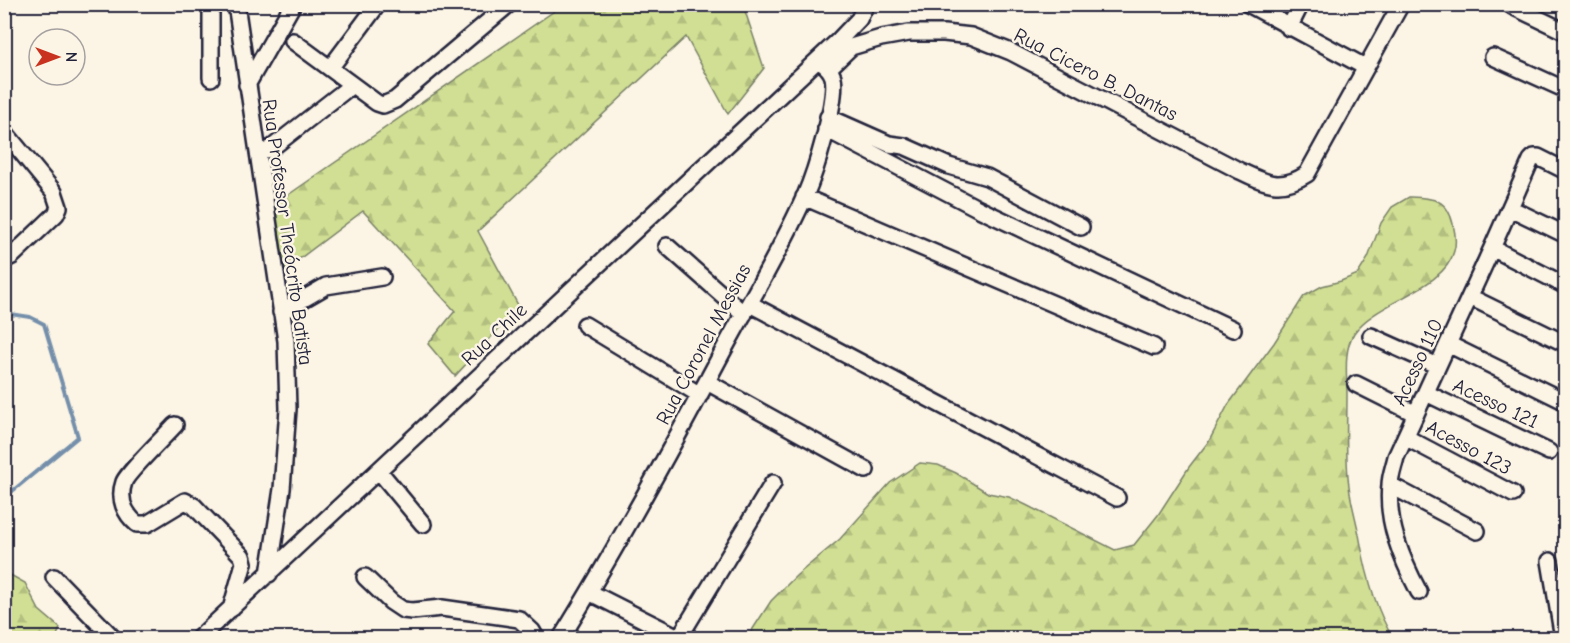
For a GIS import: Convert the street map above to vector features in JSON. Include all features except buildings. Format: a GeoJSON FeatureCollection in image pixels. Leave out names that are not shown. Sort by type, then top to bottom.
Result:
{"type":"FeatureCollection","features":[{"type":"Feature","properties":{"kind":"street"},"geometry":{"type":"LineString","coordinates":[[211,4],[212,78]]}},
{"type":"Feature","properties":{"kind":"street","name":"Rua Professor Theócrito Batista"},"geometry":{"type":"LineString","coordinates":[[236,4],[286,341],[288,409],[282,489],[269,574]]}},
{"type":"Feature","properties":{"kind":"street"},"geometry":{"type":"LineString","coordinates":[[247,85],[293,4]]}},
{"type":"Feature","properties":{"kind":"street"},"geometry":{"type":"LineString","coordinates":[[331,68],[378,4]]}},
{"type":"Feature","properties":{"kind":"street"},"geometry":{"type":"LineString","coordinates":[[293,41],[377,103],[388,104],[509,4]]}},
{"type":"Feature","properties":{"kind":"street"},"geometry":{"type":"LineString","coordinates":[[823,64],[859,19],[866,4]]}},
{"type":"Feature","properties":{"kind":"street"},"geometry":{"type":"LineString","coordinates":[[1248,4],[1365,68],[1401,4]]}},
{"type":"Feature","properties":{"kind":"street"},"geometry":{"type":"LineString","coordinates":[[1289,28],[1301,4]]}},
{"type":"Feature","properties":{"kind":"street"},"geometry":{"type":"LineString","coordinates":[[1512,6],[1566,32]]}},
{"type":"Feature","properties":{"kind":"street","name":"Rua Cicero B. Dantas"},"geometry":{"type":"LineString","coordinates":[[823,64],[851,47],[881,38],[909,33],[971,36],[1011,52],[1261,181],[1280,185],[1293,183],[1307,174],[1365,68]]}},
{"type":"Feature","properties":{"kind":"street"},"geometry":{"type":"LineString","coordinates":[[1493,57],[1566,90]]}},
{"type":"Feature","properties":{"kind":"street","name":"Rua Coronel Messias"},"geometry":{"type":"LineString","coordinates":[[561,639],[590,592],[704,388],[804,197],[834,93],[833,77],[823,64]]}},
{"type":"Feature","properties":{"kind":"street","name":"Rua Chile"},"geometry":{"type":"LineString","coordinates":[[199,639],[823,64]]}},
{"type":"Feature","properties":{"kind":"street"},"geometry":{"type":"LineString","coordinates":[[269,150],[352,85]]}},
{"type":"Feature","properties":{"kind":"street"},"geometry":{"type":"LineString","coordinates":[[827,123],[889,144],[904,146],[949,166],[987,177],[1082,227]]}},
{"type":"Feature","properties":{"kind":"street"},"geometry":{"type":"LineString","coordinates":[[827,123],[979,209],[1233,329]]}},
{"type":"Feature","properties":{"kind":"street"},"geometry":{"type":"LineString","coordinates":[[4,131],[54,192],[59,207],[56,214],[12,256],[4,260]]}},
{"type":"Feature","properties":{"kind":"street","name":"Acesso 110"},"geometry":{"type":"LineString","coordinates":[[1419,592],[1408,572],[1393,526],[1390,485],[1396,458],[1492,249],[1529,162],[1534,157],[1539,157],[1566,171]]}},
{"type":"Feature","properties":{"kind":"street"},"geometry":{"type":"LineString","coordinates":[[804,197],[1154,346]]}},
{"type":"Feature","properties":{"kind":"street"},"geometry":{"type":"LineString","coordinates":[[1510,208],[1566,235]]}},
{"type":"Feature","properties":{"kind":"street"},"geometry":{"type":"LineString","coordinates":[[667,246],[747,309],[1117,498]]}},
{"type":"Feature","properties":{"kind":"street"},"geometry":{"type":"LineString","coordinates":[[1492,249],[1566,286]]}},
{"type":"Feature","properties":{"kind":"street"},"geometry":{"type":"LineString","coordinates":[[281,312],[326,286],[382,277]]}},
{"type":"Feature","properties":{"kind":"street"},"geometry":{"type":"LineString","coordinates":[[1470,297],[1566,344]]}},
{"type":"Feature","properties":{"kind":"street"},"geometry":{"type":"LineString","coordinates":[[585,324],[704,388],[866,470]]}},
{"type":"Feature","properties":{"kind":"street"},"geometry":{"type":"LineString","coordinates":[[1371,336],[1438,366]]}},
{"type":"Feature","properties":{"kind":"street"},"geometry":{"type":"LineString","coordinates":[[1448,344],[1566,402]]}},
{"type":"Feature","properties":{"kind":"street"},"geometry":{"type":"LineString","coordinates":[[1356,384],[1416,414]]}},
{"type":"Feature","properties":{"kind":"street","name":"Acesso 121"},"geometry":{"type":"LineString","coordinates":[[1425,393],[1549,452]]}},
{"type":"Feature","properties":{"kind":"street"},"geometry":{"type":"LineString","coordinates":[[175,425],[124,481],[122,499],[127,516],[137,525],[147,525],[185,501],[195,506],[242,556],[243,563],[231,609]]}},
{"type":"Feature","properties":{"kind":"street","name":"Acesso 123"},"geometry":{"type":"LineString","coordinates":[[1405,437],[1513,494]]}},
{"type":"Feature","properties":{"kind":"street"},"geometry":{"type":"LineString","coordinates":[[379,471],[423,524]]}},
{"type":"Feature","properties":{"kind":"street"},"geometry":{"type":"LineString","coordinates":[[590,592],[680,638],[773,483]]}},
{"type":"Feature","properties":{"kind":"street"},"geometry":{"type":"LineString","coordinates":[[1390,485],[1477,531]]}},
{"type":"Feature","properties":{"kind":"street"},"geometry":{"type":"LineString","coordinates":[[1550,561],[1563,639]]}},
{"type":"Feature","properties":{"kind":"street"},"geometry":{"type":"LineString","coordinates":[[54,577],[113,639]]}},
{"type":"Feature","properties":{"kind":"street"},"geometry":{"type":"LineString","coordinates":[[365,577],[403,610],[442,608],[519,619],[532,631],[536,639]]}},
{"type":"Feature","properties":{"kind":"green space"},"geometry":{"type":"Polygon","coordinates":[[[563,5],[743,5],[764,68],[728,114],[686,37],[478,231],[519,307],[455,376],[428,344],[455,311],[363,211],[282,272],[275,204],[563,5]]]}},
{"type":"Feature","properties":{"kind":"green space"},"geometry":{"type":"Polygon","coordinates":[[[1409,197],[1432,199],[1443,204],[1450,215],[1455,234],[1454,251],[1448,264],[1437,276],[1364,322],[1354,333],[1348,347],[1346,363],[1350,493],[1372,590],[1393,638],[747,638],[771,601],[797,575],[840,539],[890,483],[920,463],[938,465],[956,473],[988,493],[1009,497],[1115,550],[1134,545],[1158,515],[1209,441],[1228,405],[1274,343],[1304,296],[1322,286],[1358,274],[1368,258],[1381,223],[1392,207],[1409,197]]]}},
{"type":"Feature","properties":{"kind":"green space"},"geometry":{"type":"Polygon","coordinates":[[[5,572],[25,583],[39,610],[60,628],[56,638],[5,638],[5,572]]]}},
{"type":"Feature","properties":{"kind":"waterway"},"geometry":{"type":"LineString","coordinates":[[4,313],[30,317],[44,324],[78,437],[4,498]]}}]}
